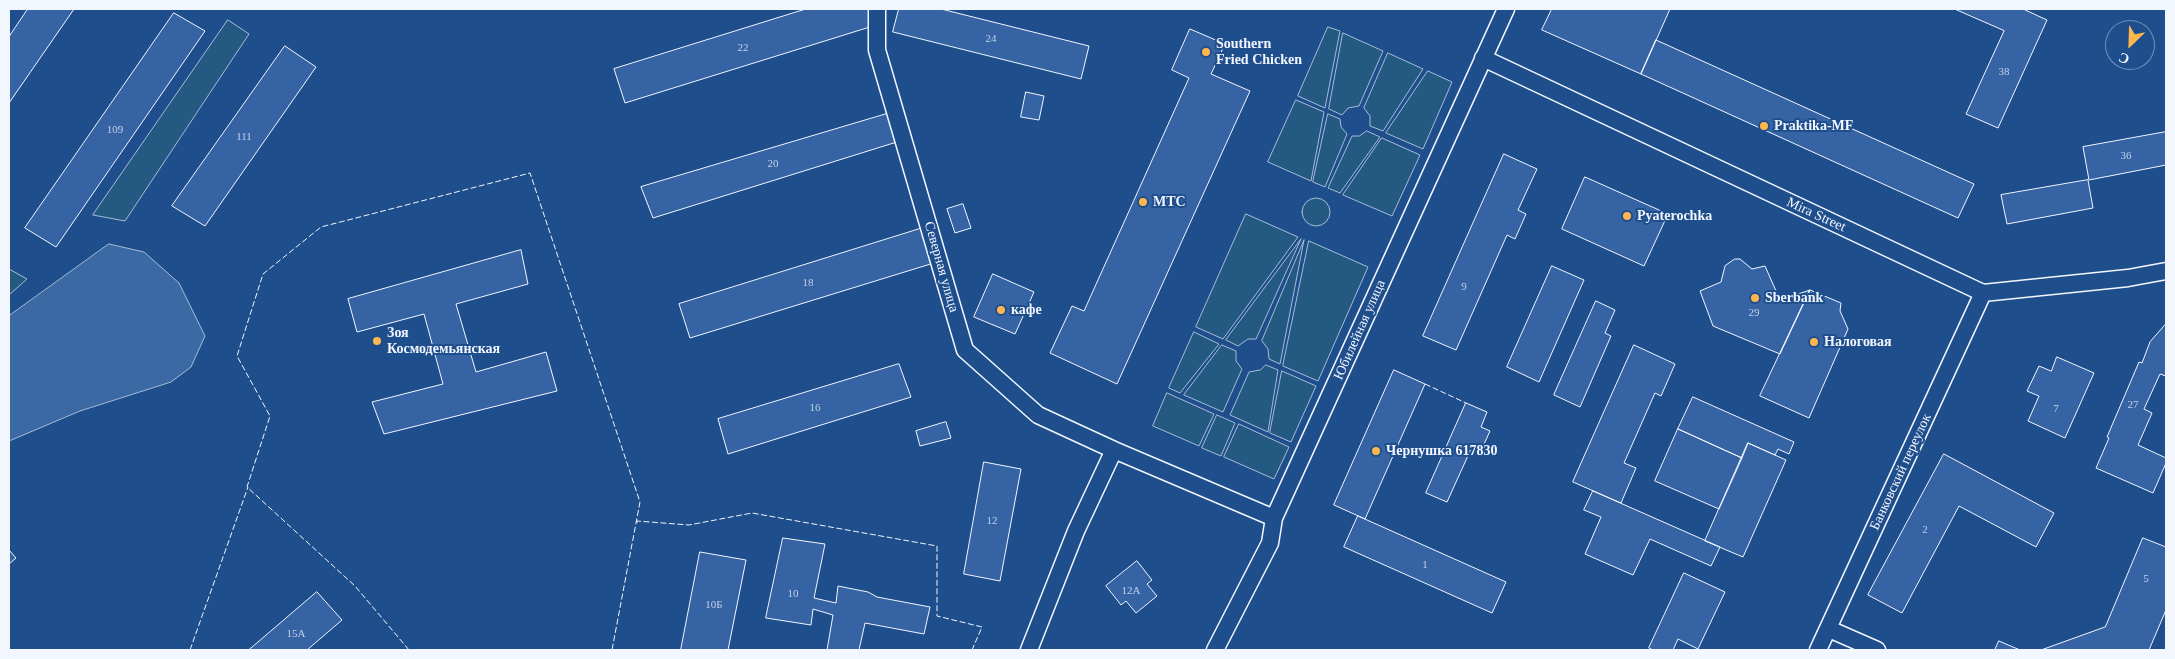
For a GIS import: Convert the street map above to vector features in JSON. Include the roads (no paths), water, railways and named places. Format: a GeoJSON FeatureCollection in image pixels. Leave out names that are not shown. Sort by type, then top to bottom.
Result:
{"type":"FeatureCollection","features":[{"type":"Feature","properties":{"kind":"street","name":"Северная улица"},"geometry":{"type":"LineString","coordinates":[[877,9],[877,50],[965,350],[1038,415],[1114,450],[1274,518]]}},
{"type":"Feature","properties":{"kind":"street","name":"Юбилейная улица"},"geometry":{"type":"LineString","coordinates":[[1215,650],[1270,542],[1274,518],[1506,9]]}},
{"type":"Feature","properties":{"kind":"street","name":"Mira Street"},"geometry":{"type":"LineString","coordinates":[[1483,58],[1983,293]]}},
{"type":"Feature","properties":{"kind":"street"},"geometry":{"type":"LineString","coordinates":[[1983,293],[2128,278],[2166,271]]}},
{"type":"Feature","properties":{"kind":"street","name":"Банковский переулок"},"geometry":{"type":"LineString","coordinates":[[1818,650],[1983,293]]}},
{"type":"Feature","properties":{"kind":"street"},"geometry":{"type":"LineString","coordinates":[[1029,650],[1076,531],[1114,450]]}},
{"type":"Feature","properties":{"kind":"street"},"geometry":{"type":"LineString","coordinates":[[1829,629],[1877,650]]}},
{"type":"Feature","properties":{"kind":"place","name":"Southern Fried Chicken"},"geometry":{"type":"Point","coordinates":[1206,52]}},
{"type":"Feature","properties":{"kind":"place","name":"Praktika-MF"},"geometry":{"type":"Point","coordinates":[1764,126]}},
{"type":"Feature","properties":{"kind":"place","name":"МТС"},"geometry":{"type":"Point","coordinates":[1143,202]}},
{"type":"Feature","properties":{"kind":"place","name":"Pyaterochka"},"geometry":{"type":"Point","coordinates":[1627,216]}},
{"type":"Feature","properties":{"kind":"place","name":"Sberbank"},"geometry":{"type":"Point","coordinates":[1755,298]}},
{"type":"Feature","properties":{"kind":"place","name":"кафе"},"geometry":{"type":"Point","coordinates":[1001,310]}},
{"type":"Feature","properties":{"kind":"place","name":"Зоя Космодемьянская"},"geometry":{"type":"Point","coordinates":[377,341]}},
{"type":"Feature","properties":{"kind":"place","name":"Налоговая"},"geometry":{"type":"Point","coordinates":[1814,342]}},
{"type":"Feature","properties":{"kind":"place","name":"Чернушка 617830"},"geometry":{"type":"Point","coordinates":[1376,451]}}]}
